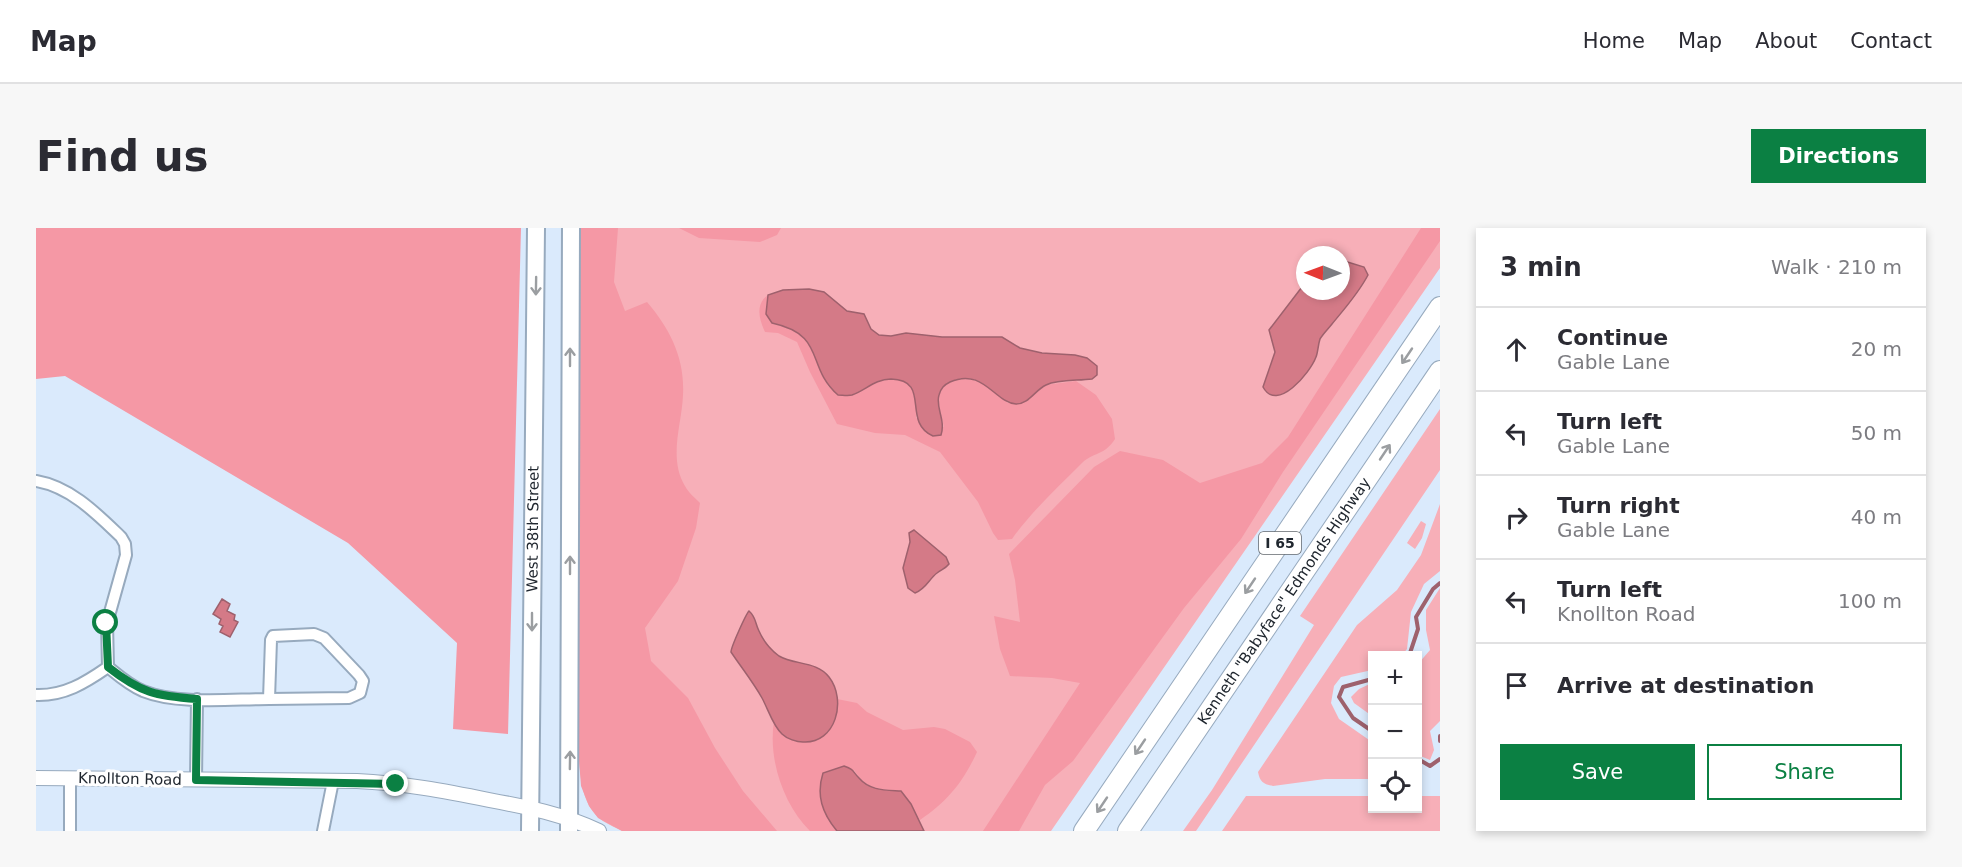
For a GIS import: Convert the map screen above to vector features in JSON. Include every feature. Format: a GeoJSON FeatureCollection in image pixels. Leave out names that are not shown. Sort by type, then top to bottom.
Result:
{"type":"FeatureCollection","features":[{"type":"Feature","properties":{"kind":"highway","name":"I 65"},"geometry":{"type":"LineString","coordinates":[[1084,831],[1440,307]]}},
{"type":"Feature","properties":{"kind":"highway","name":"Kenneth \"Babyface\" Edmonds Highway"},"geometry":{"type":"LineString","coordinates":[[1128,831],[1440,371]]}},
{"type":"Feature","properties":{"kind":"main road","name":"West 38th Street"},"geometry":{"type":"LineString","coordinates":[[530,831],[538,809],[536,228]]}},
{"type":"Feature","properties":{"kind":"main road"},"geometry":{"type":"LineString","coordinates":[[569,825],[571,228]]}},
{"type":"Feature","properties":{"kind":"street"},"geometry":{"type":"LineString","coordinates":[[36,481],[50,484],[83,503],[121,537],[125,544],[126,555],[106,623],[108,667],[125,681],[146,692],[168,697],[197,699],[269,699],[352,698],[360,693],[363,681],[321,636],[275,635],[271,640],[269,699]]}},
{"type":"Feature","properties":{"kind":"street"},"geometry":{"type":"LineString","coordinates":[[36,695],[55,694],[72,689],[108,667]]}},
{"type":"Feature","properties":{"kind":"street"},"geometry":{"type":"LineString","coordinates":[[196,780],[197,699]]}},
{"type":"Feature","properties":{"kind":"street","name":"Knollton Road"},"geometry":{"type":"LineString","coordinates":[[36,778],[383,782],[418,786],[538,809],[569,825],[599,831]]}},
{"type":"Feature","properties":{"kind":"street"},"geometry":{"type":"LineString","coordinates":[[70,778],[70,831]]}},
{"type":"Feature","properties":{"kind":"street"},"geometry":{"type":"LineString","coordinates":[[323,831],[333,781]]}},
{"type":"Feature","properties":{"kind":"shaded area"},"geometry":{"type":"Polygon","coordinates":[[[36,228],[521,228],[508,734],[453,729],[457,643],[348,543],[65,376],[36,379],[36,228]]]}},
{"type":"Feature","properties":{"kind":"shaded area"},"geometry":{"type":"Polygon","coordinates":[[[580,228],[1440,228],[1440,268],[1051,831],[622,831],[603,821],[589,805],[583,790],[579,760],[578,292],[580,228]]]}},
{"type":"Feature","properties":{"kind":"shaded area"},"geometry":{"type":"Polygon","coordinates":[[[580,228],[618,228],[614,282],[625,311],[647,302],[663,323],[679,356],[683,395],[677,441],[677,464],[686,488],[700,503],[696,528],[678,581],[645,628],[651,661],[688,698],[715,748],[743,791],[777,831],[622,831],[598,818],[589,806],[581,786],[579,760],[578,292],[580,228]]]}},
{"type":"Feature","properties":{"kind":"shaded area"},"geometry":{"type":"Polygon","coordinates":[[[679,228],[781,228],[777,235],[760,242],[699,238],[679,228]]]}},
{"type":"Feature","properties":{"kind":"shaded area"},"geometry":{"type":"Polygon","coordinates":[[[1421,228],[1440,228],[1440,241],[1283,472],[1241,539],[1184,608],[1073,761],[1045,785],[1019,831],[983,831],[1080,683],[1052,678],[1010,676],[1000,649],[994,616],[1020,622],[1009,554],[1094,467],[1120,451],[1163,460],[1200,483],[1262,463],[1288,437],[1421,228]]]}},
{"type":"Feature","properties":{"kind":"shaded area"},"geometry":{"type":"Polygon","coordinates":[[[1350,263],[1364,267],[1368,275],[1356,295],[1320,339],[1313,364],[1292,388],[1276,396],[1269,394],[1263,387],[1275,352],[1269,330],[1296,295],[1296,300],[1350,300],[1350,263]]]}},
{"type":"Feature","properties":{"kind":"shaded area"},"geometry":{"type":"Polygon","coordinates":[[[809,289],[824,292],[847,311],[864,314],[871,329],[879,335],[891,336],[906,333],[942,337],[1002,337],[1020,348],[1087,358],[1097,366],[1097,375],[1092,379],[1051,383],[1042,387],[1025,402],[1016,404],[1008,402],[980,382],[971,379],[950,382],[942,389],[938,400],[942,424],[941,435],[933,436],[924,430],[919,421],[914,394],[910,386],[903,381],[885,379],[852,395],[838,395],[828,384],[808,343],[801,335],[789,328],[772,323],[766,314],[768,295],[783,290],[809,289]]]}},
{"type":"Feature","properties":{"kind":"shaded area"},"geometry":{"type":"Polygon","coordinates":[[[768,295],[766,314],[772,323],[794,329],[804,336],[828,386],[838,395],[878,382],[899,380],[907,383],[913,390],[916,400],[916,418],[944,427],[938,398],[944,386],[958,379],[982,383],[1008,403],[1030,398],[1045,385],[1076,381],[1096,395],[1112,419],[1115,439],[1103,451],[1082,463],[1036,509],[1012,539],[998,540],[978,502],[940,452],[905,435],[875,433],[837,424],[797,342],[778,333],[765,332],[760,317],[760,307],[768,295]]]}},
{"type":"Feature","properties":{"kind":"shaded area"},"geometry":{"type":"Polygon","coordinates":[[[1440,409],[1440,470],[1196,831],[1183,831],[1212,790],[1314,625],[1300,616],[1440,409]]]}},
{"type":"Feature","properties":{"kind":"shaded area"},"geometry":{"type":"Polygon","coordinates":[[[1440,504],[1440,571],[1424,584],[1411,612],[1407,649],[1405,651],[1368,651],[1368,671],[1341,677],[1334,686],[1331,703],[1339,719],[1368,739],[1368,779],[1325,779],[1273,786],[1264,783],[1258,772],[1357,625],[1397,590],[1421,555],[1440,504]]]}},
{"type":"Feature","properties":{"kind":"shaded area"},"geometry":{"type":"Polygon","coordinates":[[[1421,521],[1426,524],[1422,538],[1415,549],[1407,543],[1421,521]]]}},
{"type":"Feature","properties":{"kind":"shaded area"},"geometry":{"type":"Polygon","coordinates":[[[914,530],[946,557],[949,564],[915,593],[908,588],[903,568],[910,542],[909,533],[914,530]]]}},
{"type":"Feature","properties":{"kind":"shaded area"},"geometry":{"type":"Polygon","coordinates":[[[1440,588],[1440,721],[1430,731],[1434,750],[1430,760],[1422,757],[1422,659],[1430,650],[1426,630],[1426,610],[1440,588]]]}},
{"type":"Feature","properties":{"kind":"shaded area"},"geometry":{"type":"Polygon","coordinates":[[[222,599],[230,604],[227,611],[235,615],[234,620],[238,622],[230,637],[220,632],[223,626],[219,624],[221,619],[213,614],[222,599]]]}},
{"type":"Feature","properties":{"kind":"shaded area"},"geometry":{"type":"Polygon","coordinates":[[[749,611],[763,638],[776,654],[785,659],[818,668],[829,677],[837,697],[837,708],[835,719],[824,736],[814,741],[803,742],[792,740],[782,734],[773,722],[758,692],[731,652],[749,611]]]}},
{"type":"Feature","properties":{"kind":"shaded area"},"geometry":{"type":"Polygon","coordinates":[[[1368,685],[1368,713],[1354,703],[1351,697],[1359,689],[1368,685]]]}},
{"type":"Feature","properties":{"kind":"shaded area"},"geometry":{"type":"Polygon","coordinates":[[[837,699],[857,703],[867,712],[903,730],[934,727],[945,729],[970,742],[977,752],[954,790],[939,806],[920,820],[901,791],[880,789],[869,785],[854,770],[831,824],[837,831],[810,831],[792,808],[780,780],[773,750],[774,721],[782,734],[828,733],[836,717],[837,699]]]}},
{"type":"Feature","properties":{"kind":"shaded area"},"geometry":{"type":"Polygon","coordinates":[[[844,766],[852,770],[868,785],[878,789],[901,791],[911,804],[924,831],[837,831],[824,811],[820,789],[823,773],[844,766]]]}},
{"type":"Feature","properties":{"kind":"shaded area"},"geometry":{"type":"Polygon","coordinates":[[[1246,796],[1368,796],[1368,813],[1422,813],[1422,796],[1440,796],[1440,831],[1222,831],[1246,796]]]}},
{"type":"Feature","properties":{"kind":"waterway"},"geometry":{"type":"LineString","coordinates":[[1411,651],[1418,629],[1416,617],[1433,589],[1440,583]]}},
{"type":"Feature","properties":{"kind":"waterway"},"geometry":{"type":"LineString","coordinates":[[1368,680],[1343,687],[1339,697],[1353,718],[1368,728]]}},
{"type":"Feature","properties":{"kind":"waterway"},"geometry":{"type":"LineString","coordinates":[[1440,736],[1440,741]]}},
{"type":"Feature","properties":{"kind":"waterway"},"geometry":{"type":"LineString","coordinates":[[1422,761],[1430,766],[1440,759]]}},
{"type":"Feature","properties":{"kind":"route"},"geometry":{"type":"LineString","coordinates":[[106,623],[108,667],[125,681],[146,692],[168,697],[197,699],[196,780],[357,781],[396,784]]}}]}
